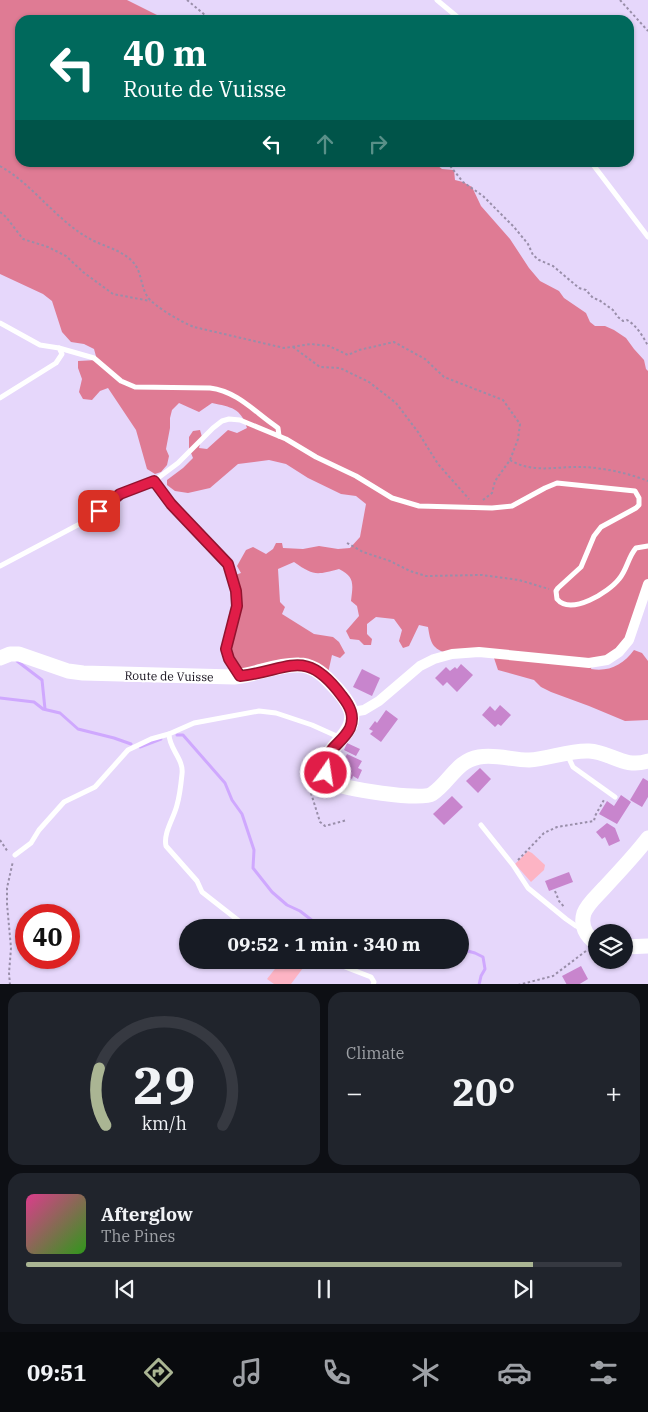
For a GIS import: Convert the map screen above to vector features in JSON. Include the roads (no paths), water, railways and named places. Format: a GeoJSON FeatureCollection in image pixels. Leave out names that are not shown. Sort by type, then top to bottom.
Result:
{"type":"FeatureCollection","features":[{"type":"Feature","properties":{"kind":"street"},"geometry":{"type":"LineString","coordinates":[[648,584],[629,640],[619,652],[607,660],[589,663],[479,652],[452,654],[434,658],[420,666],[379,701],[364,710],[352,712],[350,726],[325,761],[329,780],[337,785],[347,788],[412,796],[426,796],[433,793],[458,767],[471,759],[492,756],[530,760],[592,752],[628,763],[638,764],[648,761]]}},
{"type":"Feature","properties":{"kind":"street","name":"Route de Vuisse"},"geometry":{"type":"LineString","coordinates":[[0,658],[10,654],[20,654],[68,671],[89,674],[240,676],[291,665],[307,666],[319,672],[329,681],[344,698],[352,712]]}},
{"type":"Feature","properties":{"kind":"street"},"geometry":{"type":"LineString","coordinates":[[588,936],[584,928],[584,915],[588,906],[648,838]]}},
{"type":"Feature","properties":{"kind":"street"},"geometry":{"type":"LineString","coordinates":[[633,947],[648,946]]}},
{"type":"Feature","properties":{"kind":"lane"},"geometry":{"type":"LineString","coordinates":[[437,0],[455,15]]}},
{"type":"Feature","properties":{"kind":"lane"},"geometry":{"type":"LineString","coordinates":[[595,167],[648,237]]}},
{"type":"Feature","properties":{"kind":"lane"},"geometry":{"type":"LineString","coordinates":[[0,323],[40,345],[59,348],[94,358],[121,381],[135,387],[222,390],[238,398],[274,424],[278,428],[279,436]]}},
{"type":"Feature","properties":{"kind":"lane"},"geometry":{"type":"LineString","coordinates":[[0,398],[56,363],[62,354],[59,348]]}},
{"type":"Feature","properties":{"kind":"lane"},"geometry":{"type":"LineString","coordinates":[[0,566],[91,518],[120,494],[154,481],[178,462],[213,428],[224,421],[240,420],[292,442],[316,458],[356,476],[402,502],[427,507],[476,508],[512,506],[557,483],[607,490],[631,490],[638,494],[639,501],[636,508],[601,527],[594,536],[581,568],[560,585],[556,591],[557,599],[564,604],[580,604],[594,598],[618,580],[636,548],[648,546]]}},
{"type":"Feature","properties":{"kind":"lane"},"geometry":{"type":"LineString","coordinates":[[154,481],[171,504],[228,564],[236,591],[237,606],[226,649],[229,659],[240,676]]}},
{"type":"Feature","properties":{"kind":"lane"},"geometry":{"type":"LineString","coordinates":[[15,855],[31,843],[39,830],[64,802],[95,788],[128,750],[194,723],[259,711],[276,713],[312,725],[342,739]]}},
{"type":"Feature","properties":{"kind":"lane"},"geometry":{"type":"LineString","coordinates":[[170,734],[172,746],[180,758],[183,772],[177,804],[164,840],[166,846],[197,881],[202,892],[236,919]]}},
{"type":"Feature","properties":{"kind":"lane"},"geometry":{"type":"LineString","coordinates":[[567,754],[573,767],[615,797]]}},
{"type":"Feature","properties":{"kind":"lane"},"geometry":{"type":"LineString","coordinates":[[481,825],[513,865],[528,888],[566,919],[576,926],[584,928]]}},
{"type":"Feature","properties":{"kind":"lane"},"geometry":{"type":"LineString","coordinates":[[350,969],[371,977],[374,982],[373,984]]}},
{"type":"Feature","properties":{"kind":"waterway"},"geometry":{"type":"LineString","coordinates":[[17,661],[42,680],[45,709]]}},
{"type":"Feature","properties":{"kind":"waterway"},"geometry":{"type":"LineString","coordinates":[[0,698],[34,702],[43,709],[60,713],[78,729],[131,744]]}},
{"type":"Feature","properties":{"kind":"waterway"},"geometry":{"type":"LineString","coordinates":[[177,735],[183,735],[225,783],[232,800],[242,814],[254,850],[253,868],[272,892],[287,905],[300,911],[310,919]]}},
{"type":"Feature","properties":{"kind":"waterway"},"geometry":{"type":"LineString","coordinates":[[140,747],[161,739]]}},
{"type":"Feature","properties":{"kind":"waterway"},"geometry":{"type":"LineString","coordinates":[[469,951],[483,957],[485,969],[479,984]]}}]}
